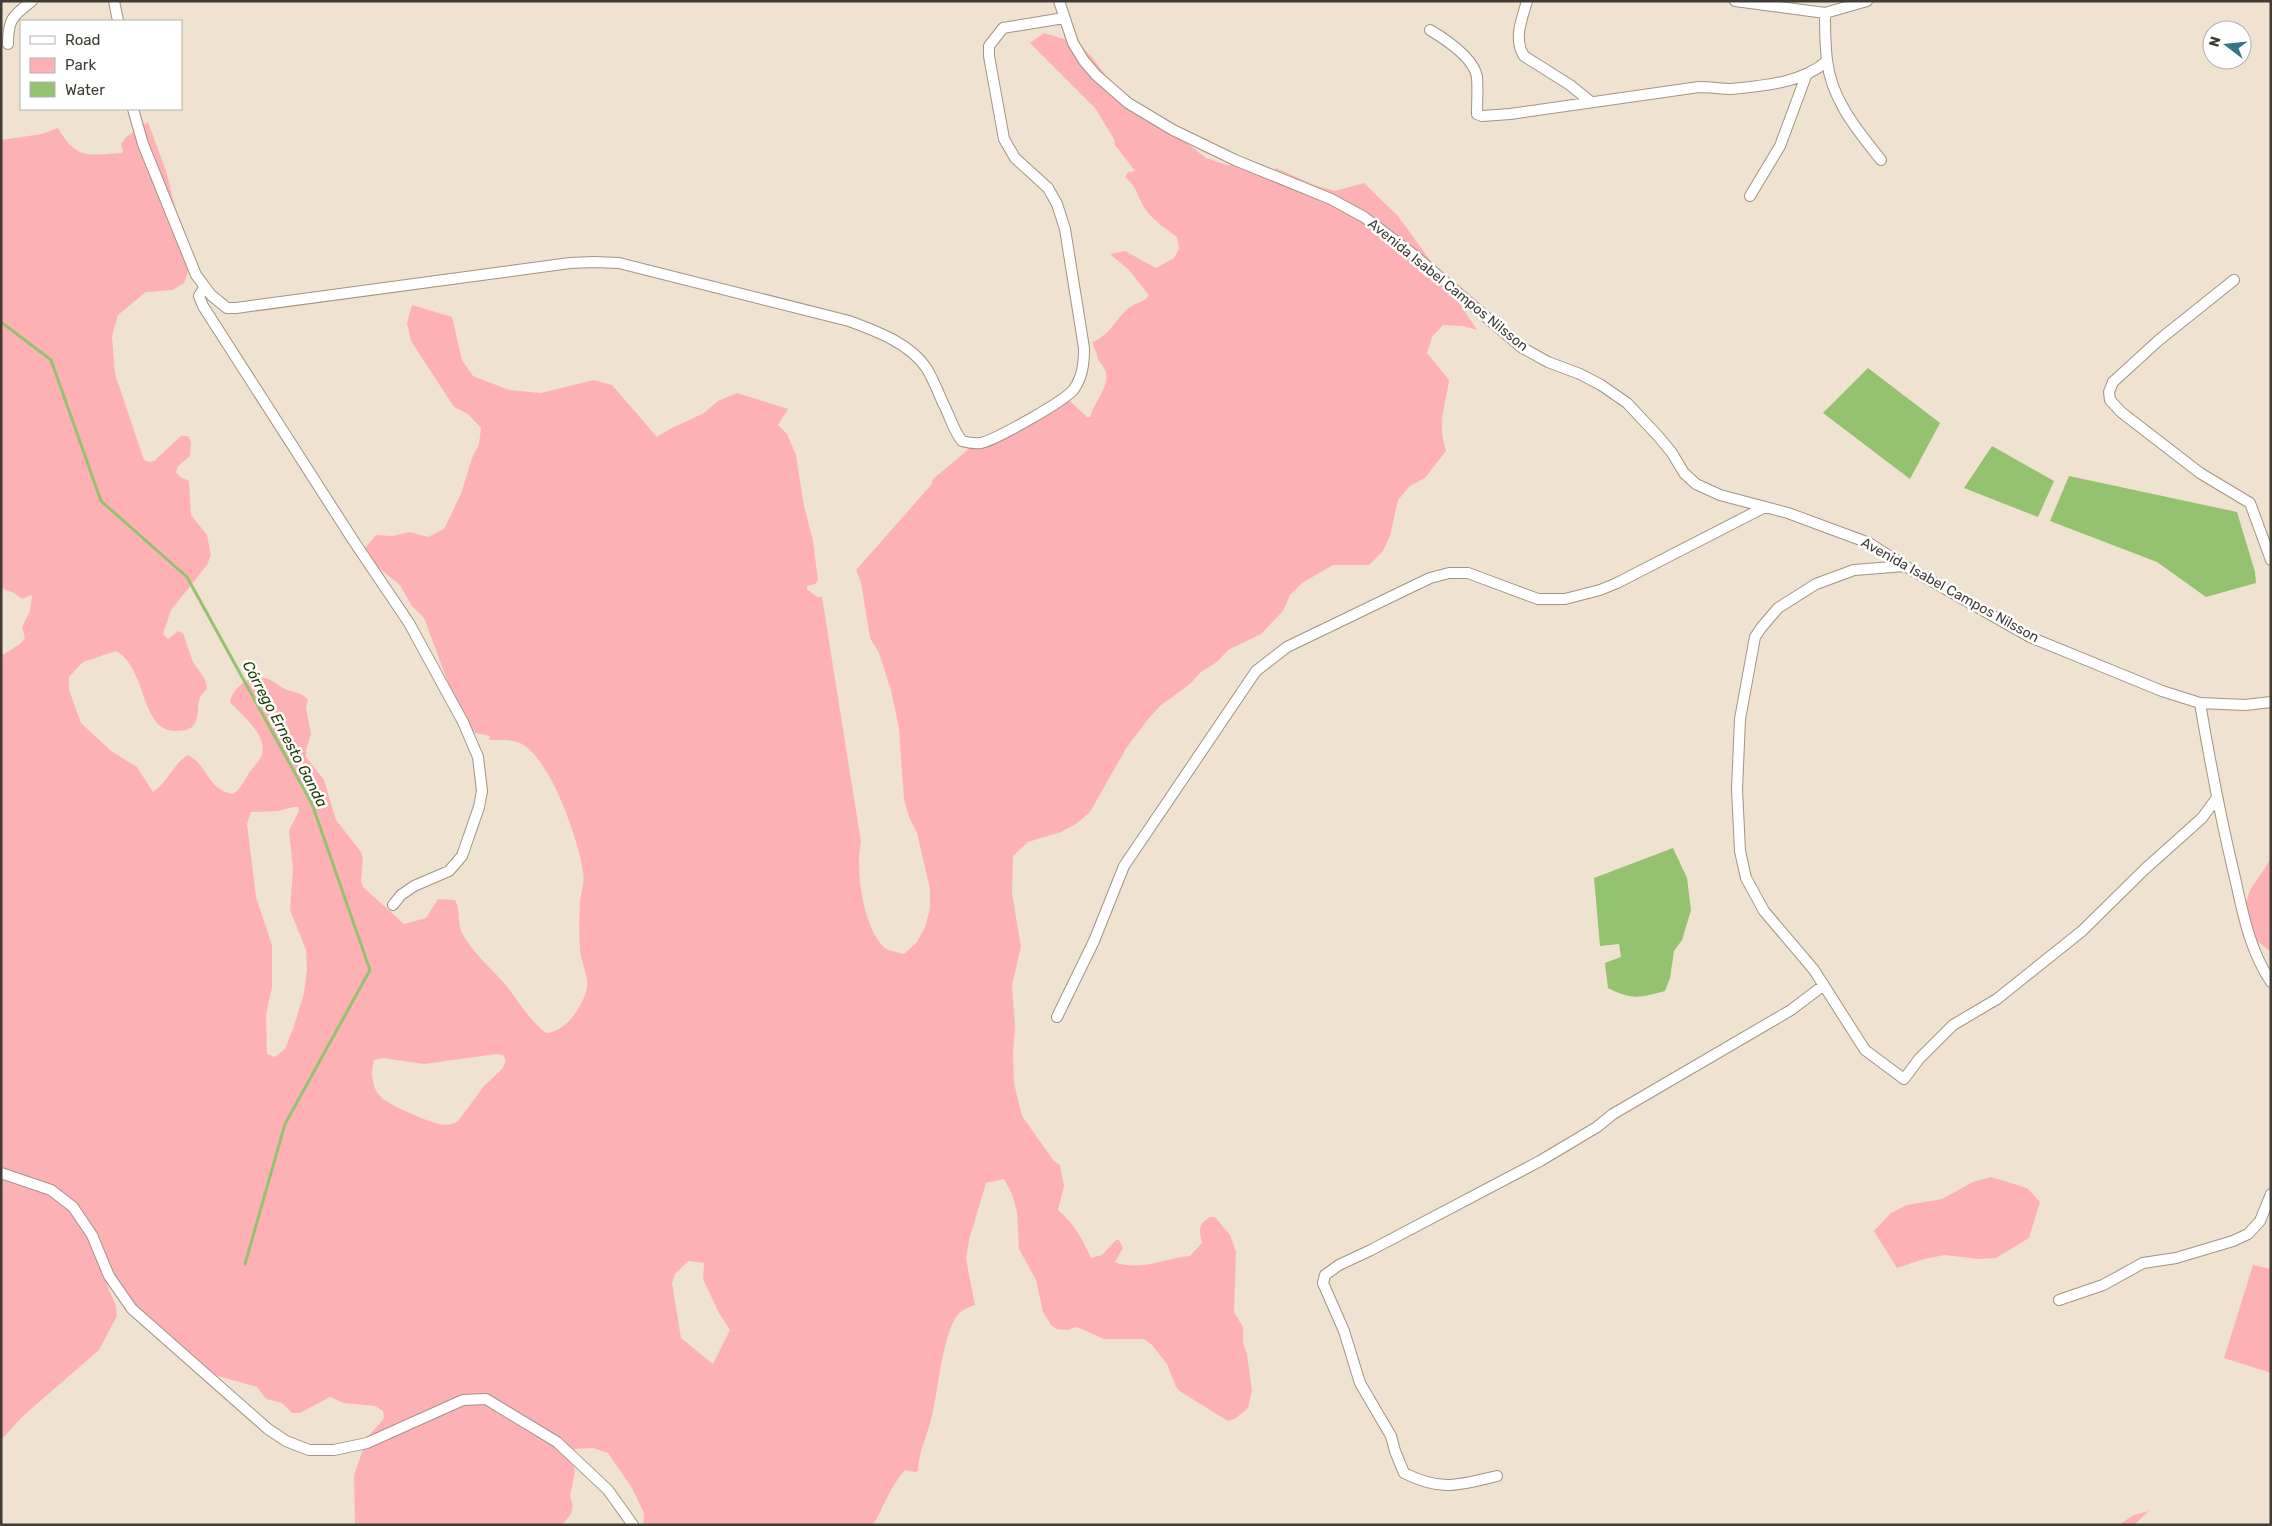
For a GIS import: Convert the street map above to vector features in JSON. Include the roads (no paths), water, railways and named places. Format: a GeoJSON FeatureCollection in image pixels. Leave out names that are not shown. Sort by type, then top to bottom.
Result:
{"type":"FeatureCollection","features":[{"type":"Feature","properties":{"kind":"street"},"geometry":{"type":"LineString","coordinates":[[8,44],[8,25],[16,13],[32,1]]}},
{"type":"Feature","properties":{"kind":"street"},"geometry":{"type":"LineString","coordinates":[[114,1],[118,20]]}},
{"type":"Feature","properties":{"kind":"street","name":"Avenida Isabel Campos Nilsson"},"geometry":{"type":"LineString","coordinates":[[1059,1],[1073,43],[1084,61],[1096,75],[1128,103],[1173,130],[1235,160],[1331,199],[1364,217],[1414,255],[1521,347],[1548,362],[1580,374],[1601,385],[1627,403],[1672,452],[1684,473],[1696,484],[1720,495],[1788,513],[1869,543],[1905,566],[2030,637],[2162,691],[2200,703],[2246,705],[2271,702]]}},
{"type":"Feature","properties":{"kind":"street"},"geometry":{"type":"LineString","coordinates":[[1527,1],[1519,31],[1519,49],[1524,56],[1570,85],[1591,102]]}},
{"type":"Feature","properties":{"kind":"street"},"geometry":{"type":"LineString","coordinates":[[1735,1],[1825,13],[1867,1]]}},
{"type":"Feature","properties":{"kind":"street"},"geometry":{"type":"LineString","coordinates":[[1825,13],[1827,61],[1832,84],[1855,128],[1881,160]]}},
{"type":"Feature","properties":{"kind":"street"},"geometry":{"type":"LineString","coordinates":[[133,110],[143,144],[196,276],[204,288],[227,308],[570,263],[620,263],[849,321],[877,331],[905,347],[926,368],[950,416],[955,432],[962,441],[980,443],[1062,402],[1074,389],[1081,376],[1084,361],[1084,348],[1065,228],[1057,204],[1048,188],[1015,158],[1004,140],[989,46],[1003,28],[1064,18]]}},
{"type":"Feature","properties":{"kind":"street"},"geometry":{"type":"LineString","coordinates":[[1430,30],[1453,45],[1474,70],[1476,75],[1477,114],[1482,116],[1510,114],[1699,87],[1728,89],[1784,81],[1806,76],[1827,61]]}},
{"type":"Feature","properties":{"kind":"street"},"geometry":{"type":"LineString","coordinates":[[1750,196],[1780,146],[1806,76]]}},
{"type":"Feature","properties":{"kind":"street"},"geometry":{"type":"LineString","coordinates":[[2234,280],[2159,340],[2113,382],[2109,392],[2110,400],[2121,412],[2200,473],[2250,503],[2271,560]]}},
{"type":"Feature","properties":{"kind":"street"},"geometry":{"type":"LineString","coordinates":[[204,288],[199,296],[203,306],[353,540],[409,623],[463,722],[478,757],[482,791],[479,807],[462,856],[449,871],[414,886],[401,895],[393,905]]}},
{"type":"Feature","properties":{"kind":"street"},"geometry":{"type":"LineString","coordinates":[[1057,1017],[1094,941],[1124,866],[1256,671],[1287,647],[1377,602],[1430,578],[1449,573],[1477,574],[1538,599],[1565,600],[1584,595],[1617,583],[1765,507]]}},
{"type":"Feature","properties":{"kind":"street"},"geometry":{"type":"LineString","coordinates":[[1905,566],[1854,570],[1816,584],[1797,594],[1778,608],[1755,638],[1740,719],[1738,789],[1740,851],[1746,878],[1764,911],[1814,970],[1865,1050],[1904,1079],[1920,1059],[1953,1025],[1997,999],[2082,930],[2202,818],[2216,799]]}},
{"type":"Feature","properties":{"kind":"street"},"geometry":{"type":"LineString","coordinates":[[2200,703],[2216,799],[2250,940],[2261,967],[2271,982]]}},
{"type":"Feature","properties":{"kind":"street"},"geometry":{"type":"LineString","coordinates":[[1497,1476],[1456,1486],[1435,1486],[1404,1473],[1394,1451],[1391,1436],[1360,1383],[1344,1331],[1323,1283],[1325,1275],[1339,1265],[1540,1161],[1597,1127],[1613,1114],[1791,1010],[1824,985]]}},
{"type":"Feature","properties":{"kind":"street"},"geometry":{"type":"LineString","coordinates":[[1,1174],[51,1190],[73,1207],[92,1235],[109,1276],[132,1309],[268,1429],[286,1441],[309,1450],[334,1450],[367,1443],[463,1400],[486,1399],[557,1442],[608,1490],[633,1525]]}},
{"type":"Feature","properties":{"kind":"street"},"geometry":{"type":"LineString","coordinates":[[2059,1300],[2102,1285],[2143,1263],[2176,1258],[2233,1241],[2248,1234],[2260,1221],[2271,1194]]}},
{"type":"Feature","properties":{"kind":"water"},"geometry":{"type":"Polygon","coordinates":[[[1868,368],[1940,423],[1910,479],[1823,413],[1868,368]]]}},
{"type":"Feature","properties":{"kind":"water"},"geometry":{"type":"Polygon","coordinates":[[[1992,446],[2054,481],[2038,517],[1964,488],[1992,446]]]}},
{"type":"Feature","properties":{"kind":"water"},"geometry":{"type":"Polygon","coordinates":[[[2069,476],[2237,512],[2255,572],[2256,583],[2206,597],[2157,562],[2050,521],[2069,476]]]}},
{"type":"Feature","properties":{"kind":"water"},"geometry":{"type":"Polygon","coordinates":[[[1673,848],[1687,878],[1691,910],[1682,940],[1674,951],[1670,978],[1665,991],[1636,997],[1623,995],[1608,988],[1605,963],[1621,957],[1619,944],[1600,946],[1594,878],[1673,848]]]}},
{"type":"Feature","properties":{"kind":"waterway","name":"Córrego Ernesto Ganda"},"geometry":{"type":"LineString","coordinates":[[1,322],[51,360],[101,501],[187,577],[312,804],[370,970],[285,1124],[245,1264]]}}]}
